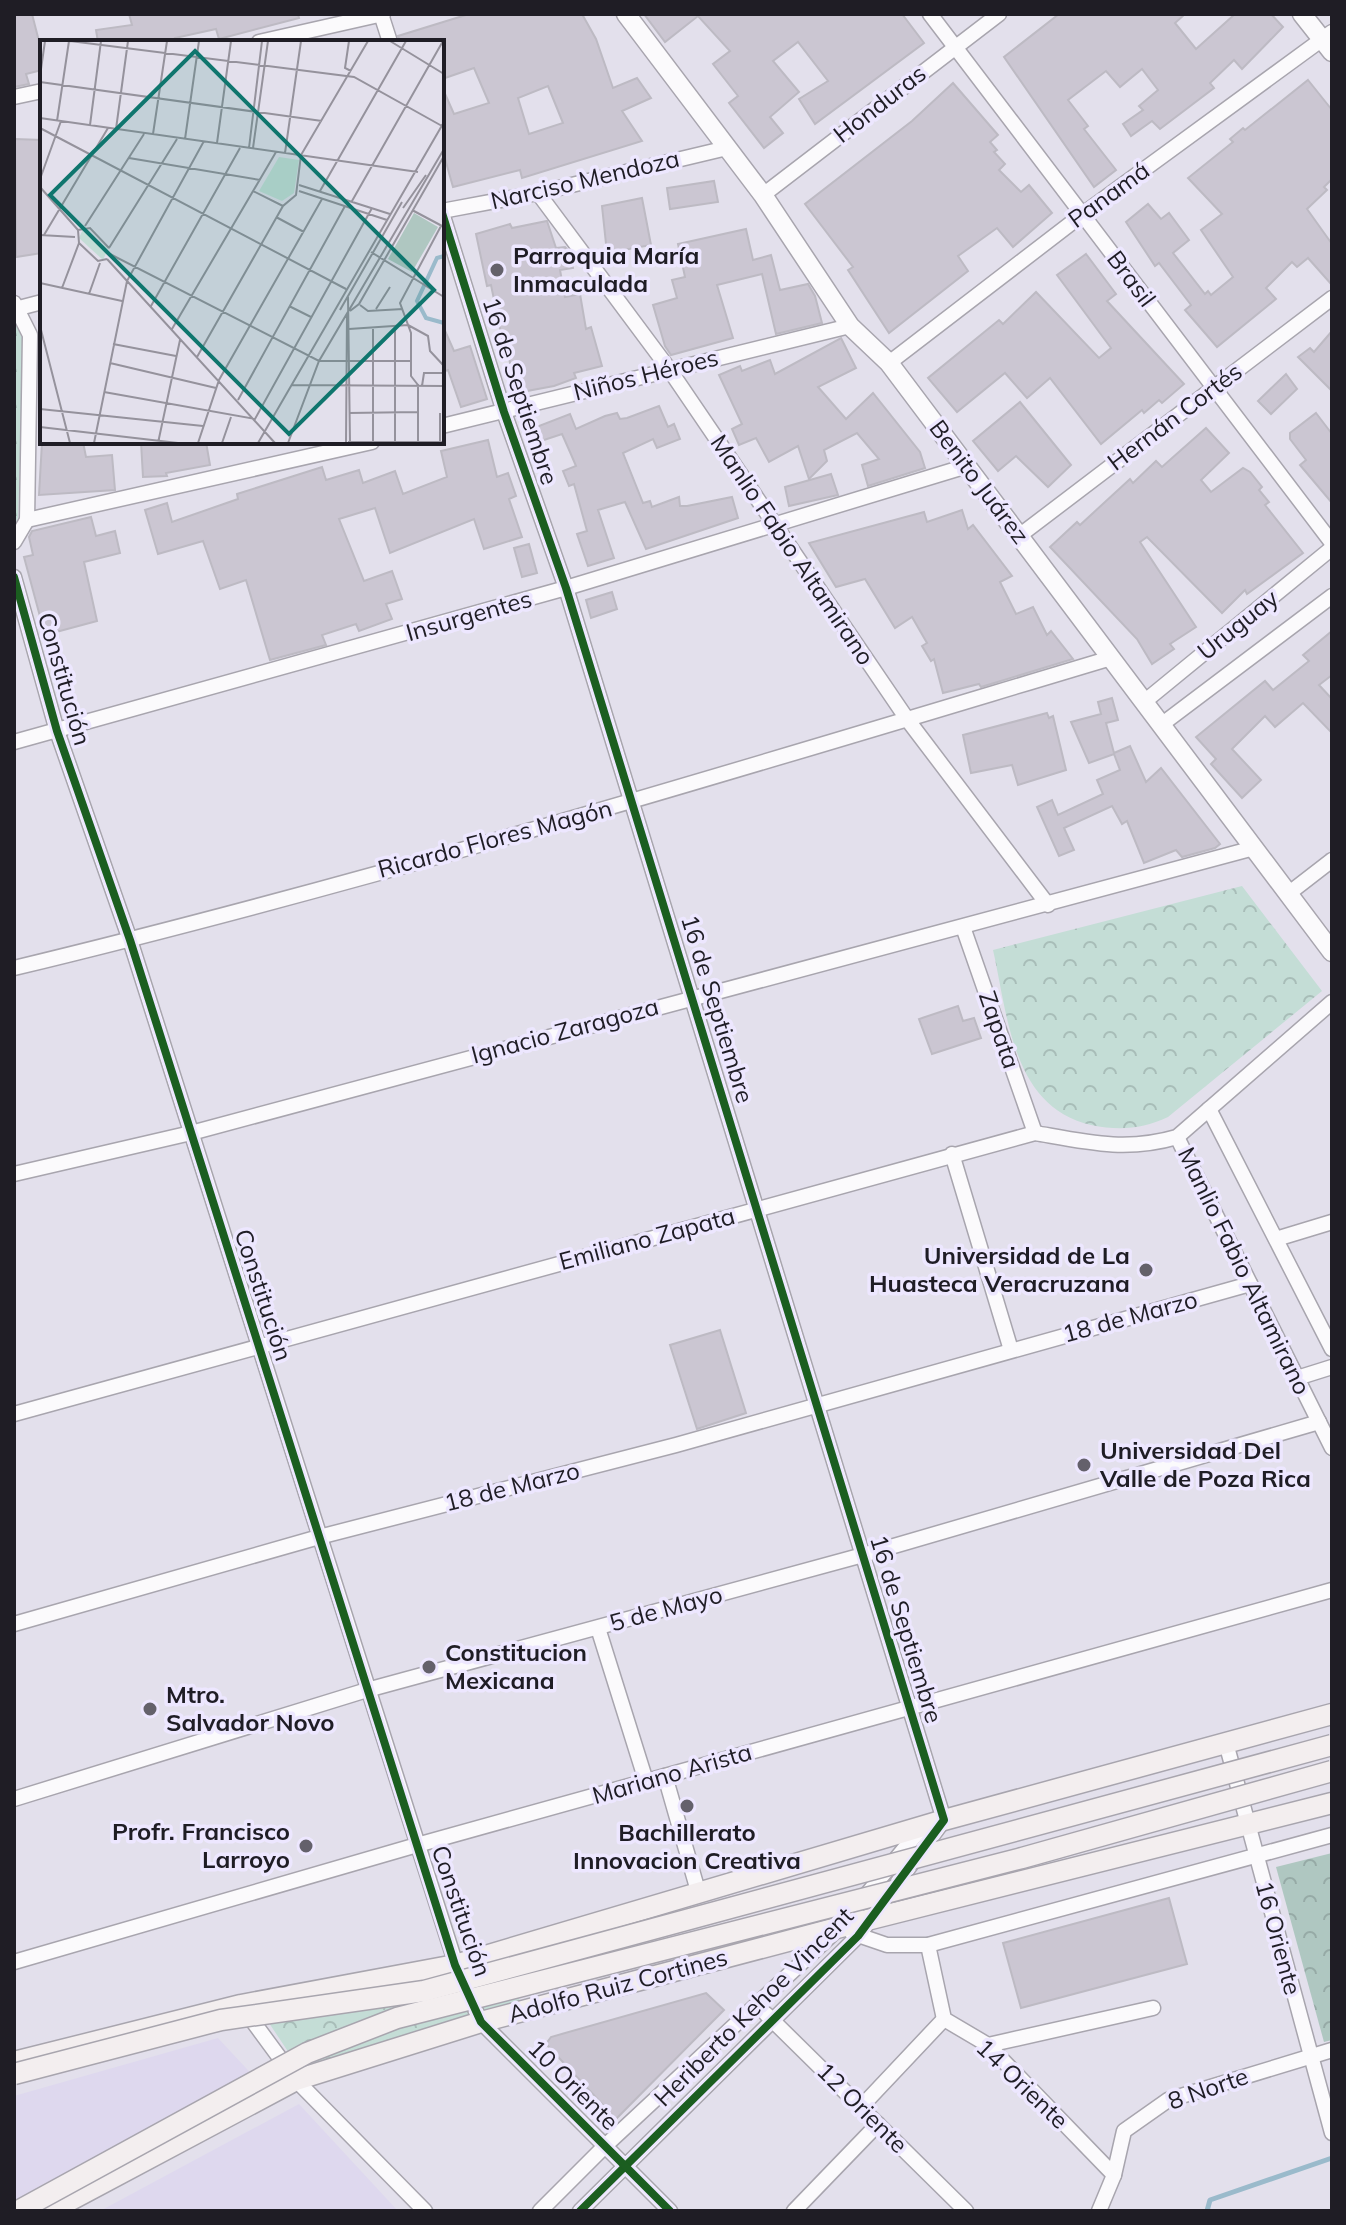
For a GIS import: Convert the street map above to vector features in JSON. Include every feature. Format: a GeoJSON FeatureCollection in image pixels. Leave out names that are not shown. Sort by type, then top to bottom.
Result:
{"type":"FeatureCollection","features":[{"type":"Feature","properties":{"kind":"main road"},"geometry":{"type":"LineString","coordinates":[[14,2062],[241,2005],[455,1965],[934,1823],[1332,1714]]}},
{"type":"Feature","properties":{"kind":"main road"},"geometry":{"type":"LineString","coordinates":[[14,2074],[221,2020],[424,1991],[1332,1745]]}},
{"type":"Feature","properties":{"kind":"main road"},"geometry":{"type":"LineString","coordinates":[[18,2211],[307,2053],[397,2018],[1022,1858],[1332,1771]]}},
{"type":"Feature","properties":{"kind":"main road","name":"Adolfo Ruiz Cortines"},"geometry":{"type":"LineString","coordinates":[[50,2211],[296,2080],[481,2022],[1332,1803]]}},
{"type":"Feature","properties":{"kind":"street"},"geometry":{"type":"LineString","coordinates":[[268,40],[382,14],[389,40]]}},
{"type":"Feature","properties":{"kind":"street","name":"Benito Juárez"},"geometry":{"type":"LineString","coordinates":[[626,14],[763,195],[850,326],[889,363],[1332,952]]}},
{"type":"Feature","properties":{"kind":"street","name":"Brasil"},"geometry":{"type":"LineString","coordinates":[[930,14],[1332,546]]}},
{"type":"Feature","properties":{"kind":"street","name":"Honduras"},"geometry":{"type":"LineString","coordinates":[[763,195],[999,14]]}},
{"type":"Feature","properties":{"kind":"street"},"geometry":{"type":"LineString","coordinates":[[1302,14],[1329,41]]}},
{"type":"Feature","properties":{"kind":"street","name":"Panamá"},"geometry":{"type":"LineString","coordinates":[[889,363],[1083,214],[1329,41]]}},
{"type":"Feature","properties":{"kind":"street"},"geometry":{"type":"LineString","coordinates":[[14,97],[40,91]]}},
{"type":"Feature","properties":{"kind":"street","name":"Narciso Mendoza"},"geometry":{"type":"LineString","coordinates":[[444,212],[538,193],[727,148]]}},
{"type":"Feature","properties":{"kind":"street","name":"Manlio Fabio Altamirano"},"geometry":{"type":"LineString","coordinates":[[538,193],[669,369],[907,719],[1048,905]]}},
{"type":"Feature","properties":{"kind":"street","name":"16 de Septiembre"},"geometry":{"type":"LineString","coordinates":[[444,218],[504,412],[566,588],[693,997],[909,1708],[934,1823]]}},
{"type":"Feature","properties":{"kind":"street","name":"Hernán Cortés"},"geometry":{"type":"LineString","coordinates":[[1019,536],[1332,298]]}},
{"type":"Feature","properties":{"kind":"street"},"geometry":{"type":"LineString","coordinates":[[14,542],[27,520],[30,335],[17,305],[40,302]]}},
{"type":"Feature","properties":{"kind":"street","name":"Niños Héroes"},"geometry":{"type":"LineString","coordinates":[[444,426],[850,326]]}},
{"type":"Feature","properties":{"kind":"street"},"geometry":{"type":"LineString","coordinates":[[27,520],[363,444]]}},
{"type":"Feature","properties":{"kind":"street","name":"Insurgentes"},"geometry":{"type":"LineString","coordinates":[[14,742],[566,588],[967,466]]}},
{"type":"Feature","properties":{"kind":"street","name":"Uruguay"},"geometry":{"type":"LineString","coordinates":[[1144,702],[1332,546]]}},
{"type":"Feature","properties":{"kind":"street","name":"Constitución"},"geometry":{"type":"LineString","coordinates":[[14,577],[57,731],[130,940],[455,1965],[481,2022]]}},
{"type":"Feature","properties":{"kind":"street","name":"Uruguay"},"geometry":{"type":"LineString","coordinates":[[1161,725],[1332,596]]}},
{"type":"Feature","properties":{"kind":"street","name":"Ricardo Flores Magón"},"geometry":{"type":"LineString","coordinates":[[14,968],[130,940],[631,801],[1111,658]]}},
{"type":"Feature","properties":{"kind":"street","name":"Ignacio Zaragoza"},"geometry":{"type":"LineString","coordinates":[[14,1174],[191,1133],[1254,848]]}},
{"type":"Feature","properties":{"kind":"street"},"geometry":{"type":"LineString","coordinates":[[1288,894],[1332,860]]}},
{"type":"Feature","properties":{"kind":"street","name":"Zapata"},"geometry":{"type":"LineString","coordinates":[[963,927],[1035,1133]]}},
{"type":"Feature","properties":{"kind":"street","name":"Emiliano Zapata"},"geometry":{"type":"LineString","coordinates":[[14,1414],[1035,1133],[1092,1143],[1146,1146],[1177,1137],[1332,1002]]}},
{"type":"Feature","properties":{"kind":"street","name":"Manlio Fabio Altamirano"},"geometry":{"type":"LineString","coordinates":[[1209,1109],[1332,1349]]}},
{"type":"Feature","properties":{"kind":"street","name":"Manlio Fabio Altamirano"},"geometry":{"type":"LineString","coordinates":[[1177,1137],[1332,1448]]}},
{"type":"Feature","properties":{"kind":"street"},"geometry":{"type":"LineString","coordinates":[[952,1154],[1011,1350]]}},
{"type":"Feature","properties":{"kind":"street"},"geometry":{"type":"LineString","coordinates":[[1276,1239],[1332,1222]]}},
{"type":"Feature","properties":{"kind":"street","name":"18 de Marzo"},"geometry":{"type":"LineString","coordinates":[[14,1624],[319,1537],[676,1445],[816,1403],[1250,1284]]}},
{"type":"Feature","properties":{"kind":"street"},"geometry":{"type":"LineString","coordinates":[[1297,1378],[1332,1367]]}},
{"type":"Feature","properties":{"kind":"street","name":"5 de Mayo"},"geometry":{"type":"LineString","coordinates":[[14,1799],[367,1690],[863,1555],[1319,1422]]}},
{"type":"Feature","properties":{"kind":"street","name":"Mariano Arista"},"geometry":{"type":"LineString","coordinates":[[14,1962],[417,1845],[1332,1590]]}},
{"type":"Feature","properties":{"kind":"street"},"geometry":{"type":"LineString","coordinates":[[598,1628],[646,1781]]}},
{"type":"Feature","properties":{"kind":"street","name":"16 Oriente"},"geometry":{"type":"LineString","coordinates":[[1226,1743],[1332,2133]]}},
{"type":"Feature","properties":{"kind":"street"},"geometry":{"type":"LineString","coordinates":[[665,1776],[698,1891]]}},
{"type":"Feature","properties":{"kind":"street","name":"Heriberto Kehoe Vincent"},"geometry":{"type":"LineString","coordinates":[[580,2211],[771,2020],[856,1927],[934,1823]]}},
{"type":"Feature","properties":{"kind":"street","name":"Heriberto Kehoe Vincent"},"geometry":{"type":"LineString","coordinates":[[540,2211],[605,2146],[758,2005],[856,1927],[934,1823]]}},
{"type":"Feature","properties":{"kind":"street","name":"Adolfo Ruiz Cortines"},"geometry":{"type":"LineString","coordinates":[[856,1927],[887,1945],[928,1945],[1332,1835]]}},
{"type":"Feature","properties":{"kind":"street"},"geometry":{"type":"LineString","coordinates":[[861,2107],[944,2019],[928,1945]]}},
{"type":"Feature","properties":{"kind":"street"},"geometry":{"type":"LineString","coordinates":[[241,2005],[296,2080],[425,2211]]}},
{"type":"Feature","properties":{"kind":"street","name":"12 Oriente"},"geometry":{"type":"LineString","coordinates":[[758,2005],[966,2211]]}},
{"type":"Feature","properties":{"kind":"street"},"geometry":{"type":"LineString","coordinates":[[988,2045],[1153,2008]]}},
{"type":"Feature","properties":{"kind":"street","name":"14 Oriente"},"geometry":{"type":"LineString","coordinates":[[944,2019],[988,2045],[1114,2175]]}},
{"type":"Feature","properties":{"kind":"street","name":"10 Oriente"},"geometry":{"type":"LineString","coordinates":[[481,2022],[670,2211]]}},
{"type":"Feature","properties":{"kind":"street","name":"8 Norte"},"geometry":{"type":"LineString","coordinates":[[1099,2211],[1114,2175],[1124,2131],[1168,2100],[1332,2050]]}},
{"type":"Feature","properties":{"kind":"street"},"geometry":{"type":"LineString","coordinates":[[794,2211],[878,2124]]}},
{"type":"Feature","properties":{"kind":"shaded area"},"geometry":{"type":"Polygon","coordinates":[[[218,2038],[258,2081],[14,2210],[14,2096],[218,2038]]]}},
{"type":"Feature","properties":{"kind":"shaded area"},"geometry":{"type":"Polygon","coordinates":[[[299,2104],[398,2211],[100,2211],[299,2104]]]}},
{"type":"Feature","properties":{"kind":"green space"},"geometry":{"type":"Polygon","coordinates":[[[14,321],[24,342],[18,517],[14,529],[14,321]]]}},
{"type":"Feature","properties":{"kind":"green space"},"geometry":{"type":"Polygon","coordinates":[[[1242,886],[1322,991],[1168,1117],[1158,1121],[1131,1128],[1091,1125],[1065,1115],[1044,1099],[1029,1079],[1018,1056],[993,950],[1242,886]]]}},
{"type":"Feature","properties":{"kind":"green space"},"geometry":{"type":"Polygon","coordinates":[[[1332,1853],[1332,2040],[1324,2042],[1276,1867],[1332,1853]]]}},
{"type":"Feature","properties":{"kind":"green space"},"geometry":{"type":"Polygon","coordinates":[[[502,1958],[520,2001],[407,2034],[303,2074],[263,2014],[502,1958]]]}},
{"type":"Feature","properties":{"kind":"building"},"geometry":{"type":"Polygon","coordinates":[[[14,14],[32,14],[40,45],[40,70],[26,74],[29,84],[14,87],[14,14]]]}},
{"type":"Feature","properties":{"kind":"building"},"geometry":{"type":"Polygon","coordinates":[[[129,14],[298,14],[299,18],[219,39],[216,29],[176,40],[98,40],[96,30],[132,25],[129,14]]]}},
{"type":"Feature","properties":{"kind":"building"},"geometry":{"type":"Polygon","coordinates":[[[469,14],[582,14],[596,39],[613,88],[637,78],[651,98],[622,111],[642,141],[522,178],[520,170],[453,187],[444,155],[444,92],[454,114],[489,103],[474,68],[444,78],[444,40],[399,40],[398,36],[469,14]],[[548,86],[518,98],[529,134],[563,123],[548,86]]]}},
{"type":"Feature","properties":{"kind":"building"},"geometry":{"type":"Polygon","coordinates":[[[644,14],[902,14],[924,43],[815,124],[799,99],[828,81],[798,42],[773,61],[799,92],[770,117],[783,133],[764,148],[729,103],[738,96],[713,64],[730,51],[698,16],[665,42],[644,14]]]}},
{"type":"Feature","properties":{"kind":"building"},"geometry":{"type":"Polygon","coordinates":[[[1059,14],[1185,14],[1175,23],[1196,49],[1235,14],[1271,14],[1283,27],[1242,69],[1234,60],[1210,83],[1214,88],[1160,129],[1152,121],[1131,136],[1123,124],[1143,110],[1139,106],[1158,90],[1142,69],[1120,87],[1106,71],[1068,100],[1088,126],[1084,129],[1116,170],[1094,187],[1004,57],[1059,14]]]}},
{"type":"Feature","properties":{"kind":"building"},"geometry":{"type":"Polygon","coordinates":[[[1308,80],[1332,110],[1332,179],[1324,187],[1327,190],[1307,209],[1332,244],[1332,285],[1308,258],[1297,267],[1292,262],[1266,288],[1276,299],[1217,347],[1185,310],[1191,305],[1159,263],[1155,266],[1126,222],[1148,204],[1161,219],[1169,213],[1189,240],[1173,253],[1205,294],[1208,291],[1211,295],[1233,277],[1201,230],[1222,214],[1188,178],[1233,142],[1230,139],[1243,128],[1245,130],[1308,80]]]}},
{"type":"Feature","properties":{"kind":"building"},"geometry":{"type":"Polygon","coordinates":[[[953,83],[998,135],[990,142],[1005,164],[999,170],[1021,192],[1029,185],[1052,213],[1013,247],[997,228],[958,256],[968,271],[889,333],[848,270],[853,267],[805,204],[912,121],[953,83]]]}},
{"type":"Feature","properties":{"kind":"building"},"geometry":{"type":"Polygon","coordinates":[[[15,139],[40,140],[40,253],[16,257],[15,139]]]}},
{"type":"Feature","properties":{"kind":"building"},"geometry":{"type":"Polygon","coordinates":[[[714,181],[718,202],[670,209],[667,188],[714,181]]]}},
{"type":"Feature","properties":{"kind":"building"},"geometry":{"type":"Polygon","coordinates":[[[642,198],[651,245],[607,253],[602,206],[642,198]]]}},
{"type":"Feature","properties":{"kind":"building"},"geometry":{"type":"Polygon","coordinates":[[[547,221],[556,248],[565,247],[570,252],[573,268],[560,270],[565,297],[580,294],[586,329],[591,327],[602,366],[574,373],[576,378],[554,386],[516,393],[476,234],[510,224],[512,228],[547,221]]]}},
{"type":"Feature","properties":{"kind":"building"},"geometry":{"type":"Polygon","coordinates":[[[746,229],[753,260],[771,255],[780,290],[808,284],[815,296],[822,323],[776,334],[762,274],[717,285],[733,338],[671,355],[665,346],[653,305],[677,298],[672,280],[685,277],[678,244],[746,229]]]}},
{"type":"Feature","properties":{"kind":"building"},"geometry":{"type":"Polygon","coordinates":[[[1086,254],[1116,294],[1107,301],[1184,384],[1162,403],[1159,400],[1144,413],[1142,410],[1101,444],[1050,378],[1027,398],[1005,373],[957,412],[928,378],[999,320],[1003,324],[1036,292],[1099,358],[1111,348],[1057,275],[1086,254]]]}},
{"type":"Feature","properties":{"kind":"building"},"geometry":{"type":"Polygon","coordinates":[[[444,328],[454,351],[470,346],[487,399],[461,407],[448,370],[444,371],[444,328]]]}},
{"type":"Feature","properties":{"kind":"building"},"geometry":{"type":"Polygon","coordinates":[[[1332,331],[1332,391],[1298,357],[1310,348],[1314,352],[1332,331]]]}},
{"type":"Feature","properties":{"kind":"building"},"geometry":{"type":"Polygon","coordinates":[[[841,338],[856,368],[818,387],[846,419],[873,393],[920,452],[925,468],[868,486],[862,465],[879,459],[857,433],[824,450],[827,461],[809,479],[798,446],[769,462],[756,438],[739,445],[732,429],[742,424],[719,375],[740,366],[742,371],[770,360],[775,374],[841,338]]]}},
{"type":"Feature","properties":{"kind":"building"},"geometry":{"type":"Polygon","coordinates":[[[1286,374],[1297,389],[1271,414],[1258,401],[1286,374]]]}},
{"type":"Feature","properties":{"kind":"building"},"geometry":{"type":"Polygon","coordinates":[[[1020,402],[1071,465],[1048,487],[1016,456],[998,471],[973,441],[1020,402]]]}},
{"type":"Feature","properties":{"kind":"building"},"geometry":{"type":"Polygon","coordinates":[[[659,406],[668,427],[674,424],[680,439],[657,448],[653,439],[623,453],[643,503],[650,501],[652,507],[679,497],[680,506],[687,506],[732,497],[738,518],[646,549],[625,502],[598,510],[614,558],[588,566],[577,534],[587,531],[574,484],[569,486],[563,471],[576,466],[562,434],[535,443],[531,429],[570,414],[576,429],[605,416],[617,413],[620,419],[627,418],[659,406]]]}},
{"type":"Feature","properties":{"kind":"building"},"geometry":{"type":"Polygon","coordinates":[[[1316,413],[1332,434],[1332,503],[1300,465],[1306,460],[1290,439],[1290,433],[1316,413]]]}},
{"type":"Feature","properties":{"kind":"building"},"geometry":{"type":"Polygon","coordinates":[[[1206,428],[1229,453],[1201,480],[1211,492],[1243,468],[1250,472],[1269,502],[1265,505],[1303,553],[1247,594],[1245,590],[1222,613],[1147,537],[1140,542],[1196,627],[1170,644],[1174,649],[1152,664],[1137,639],[1050,547],[1077,522],[1080,525],[1130,479],[1133,483],[1156,461],[1162,467],[1206,428]]]}},
{"type":"Feature","properties":{"kind":"building"},"geometry":{"type":"Polygon","coordinates":[[[488,440],[497,477],[508,473],[516,496],[509,499],[522,537],[484,549],[474,519],[390,553],[375,508],[339,519],[364,581],[392,571],[402,599],[386,604],[392,619],[359,631],[356,624],[322,635],[326,645],[270,660],[246,580],[220,589],[203,541],[158,554],[145,510],[167,503],[172,522],[238,499],[237,494],[322,467],[326,480],[359,470],[363,483],[395,471],[403,494],[447,477],[441,451],[488,440]]]}},
{"type":"Feature","properties":{"kind":"building"},"geometry":{"type":"Polygon","coordinates":[[[42,444],[83,444],[86,457],[112,455],[115,490],[39,495],[42,444]]]}},
{"type":"Feature","properties":{"kind":"building"},"geometry":{"type":"Polygon","coordinates":[[[141,444],[206,444],[210,465],[166,473],[167,476],[143,477],[141,444]]]}},
{"type":"Feature","properties":{"kind":"building"},"geometry":{"type":"Polygon","coordinates":[[[831,474],[838,495],[789,506],[785,487],[831,474]]]}},
{"type":"Feature","properties":{"kind":"building"},"geometry":{"type":"Polygon","coordinates":[[[962,510],[968,529],[973,525],[1012,576],[1000,582],[1016,614],[1033,607],[1047,635],[1051,631],[1073,659],[981,687],[979,684],[943,693],[934,659],[931,661],[922,646],[927,643],[912,617],[895,628],[865,579],[836,587],[809,543],[924,512],[927,522],[962,510]]]}},
{"type":"Feature","properties":{"kind":"building"},"geometry":{"type":"Polygon","coordinates":[[[91,517],[96,536],[115,531],[120,553],[84,562],[97,621],[45,635],[24,557],[33,555],[29,537],[32,531],[91,517]]]}},
{"type":"Feature","properties":{"kind":"building"},"geometry":{"type":"Polygon","coordinates":[[[529,544],[537,573],[522,577],[514,548],[529,544]]]}},
{"type":"Feature","properties":{"kind":"building"},"geometry":{"type":"Polygon","coordinates":[[[612,592],[617,609],[591,618],[586,600],[612,592]]]}},
{"type":"Feature","properties":{"kind":"building"},"geometry":{"type":"Polygon","coordinates":[[[1332,631],[1332,675],[1319,685],[1332,699],[1332,733],[1303,703],[1275,727],[1265,716],[1232,749],[1261,780],[1242,798],[1211,764],[1216,759],[1196,737],[1265,681],[1273,690],[1309,661],[1303,655],[1332,631]]]}},
{"type":"Feature","properties":{"kind":"building"},"geometry":{"type":"Polygon","coordinates":[[[1112,698],[1118,720],[1106,723],[1114,753],[1130,746],[1146,782],[1161,768],[1220,844],[1215,848],[1182,857],[1176,850],[1144,863],[1127,821],[1122,824],[1112,806],[1064,828],[1074,850],[1059,856],[1037,807],[1052,800],[1058,815],[1103,794],[1097,780],[1120,770],[1114,754],[1089,763],[1071,722],[1101,714],[1098,702],[1112,698]]]}},
{"type":"Feature","properties":{"kind":"building"},"geometry":{"type":"Polygon","coordinates":[[[1047,713],[1049,718],[1053,716],[1066,770],[1018,785],[1012,765],[971,773],[963,735],[1047,713]]]}},
{"type":"Feature","properties":{"kind":"building"},"geometry":{"type":"Polygon","coordinates":[[[958,1006],[963,1021],[974,1018],[981,1038],[932,1054],[919,1019],[958,1006]]]}},
{"type":"Feature","properties":{"kind":"building"},"geometry":{"type":"Polygon","coordinates":[[[720,1330],[746,1413],[697,1429],[670,1345],[720,1330]]]}},
{"type":"Feature","properties":{"kind":"building"},"geometry":{"type":"Polygon","coordinates":[[[1169,1898],[1187,1964],[1021,2008],[1003,1943],[1169,1898]]]}},
{"type":"Feature","properties":{"kind":"building"},"geometry":{"type":"Polygon","coordinates":[[[706,1993],[724,2010],[616,2119],[546,2044],[551,2037],[706,1993]]]}},
{"type":"Feature","properties":{"kind":"waterway"},"geometry":{"type":"LineString","coordinates":[[1207,2211],[1210,2200],[1332,2158]]}},
{"type":"Feature","properties":{"kind":"cycle path"},"geometry":{"type":"LineString","coordinates":[[444,219],[504,412],[566,588],[944,1820],[858,1936],[580,2211]]}},
{"type":"Feature","properties":{"kind":"cycle path"},"geometry":{"type":"LineString","coordinates":[[14,577],[57,731],[130,940],[455,1965],[481,2022],[670,2211]]}},
{"type":"Feature","properties":{"kind":"place","name":"Parroquia María Inmaculada"},"geometry":{"type":"Point","coordinates":[497,270]}},
{"type":"Feature","properties":{"kind":"place","name":"Universidad de La Huasteca Veracruzana"},"geometry":{"type":"Point","coordinates":[1146,1270]}},
{"type":"Feature","properties":{"kind":"place","name":"Universidad Del Valle de Poza Rica"},"geometry":{"type":"Point","coordinates":[1084,1465]}},
{"type":"Feature","properties":{"kind":"place","name":"Constitucion Mexicana"},"geometry":{"type":"Point","coordinates":[429,1667]}},
{"type":"Feature","properties":{"kind":"place","name":"Mtro. Salvador Novo"},"geometry":{"type":"Point","coordinates":[150,1709]}},
{"type":"Feature","properties":{"kind":"place","name":"Bachillerato Innovacion Creativa"},"geometry":{"type":"Point","coordinates":[687,1806]}},
{"type":"Feature","properties":{"kind":"place","name":"Profr. Francisco Larroyo"},"geometry":{"type":"Point","coordinates":[306,1846]}}]}
